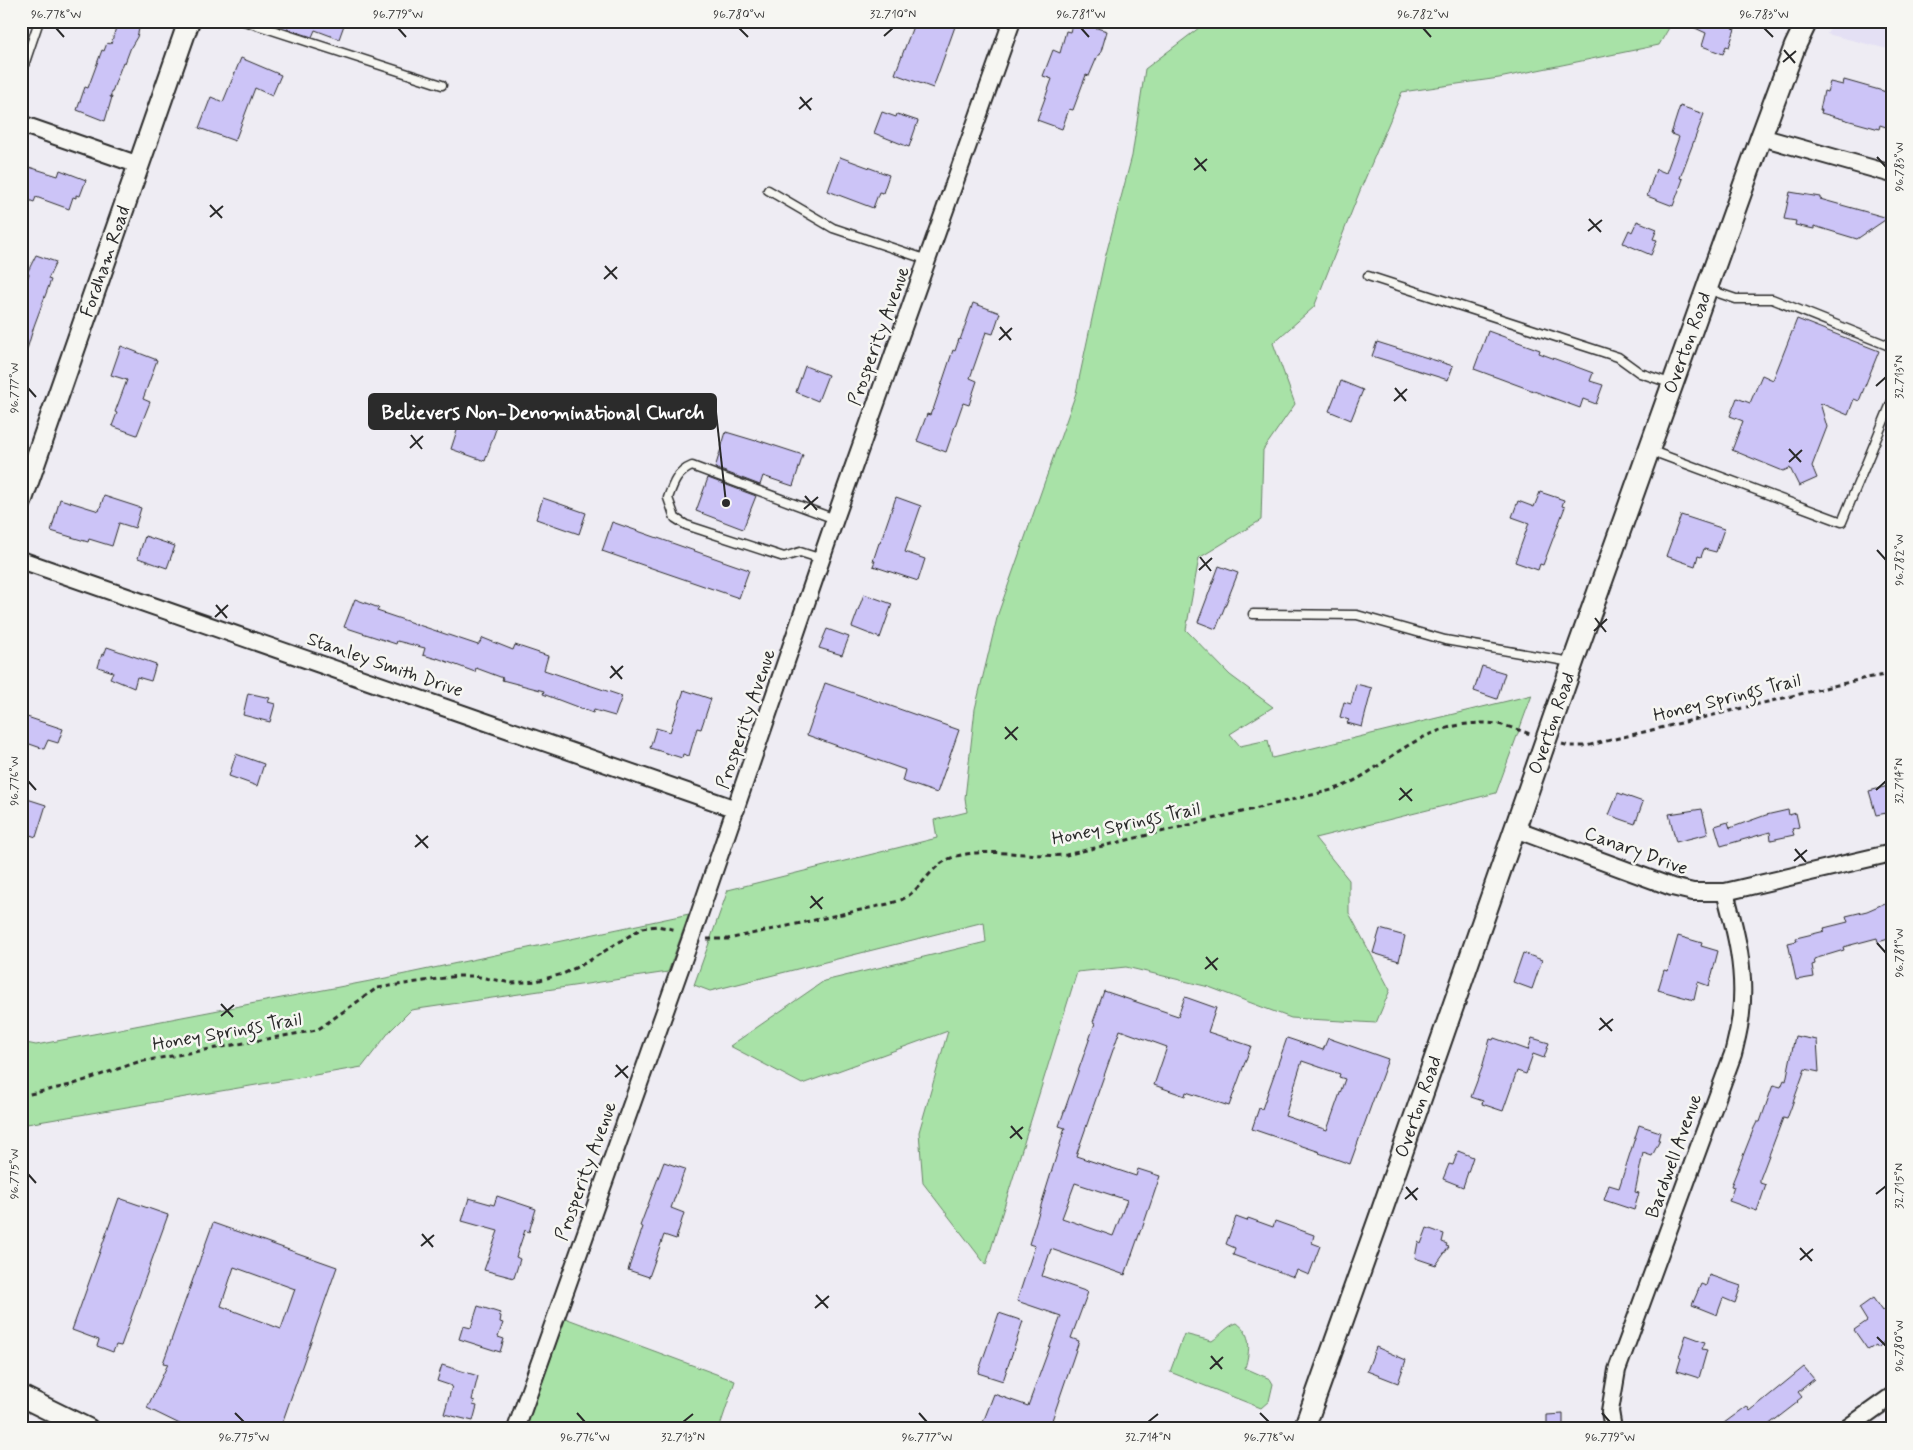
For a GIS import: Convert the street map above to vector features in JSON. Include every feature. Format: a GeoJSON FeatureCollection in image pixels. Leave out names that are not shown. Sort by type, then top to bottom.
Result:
{"type":"FeatureCollection","features":[{"type":"Feature","properties":{"kind":"street","name":"Fordham Road"},"geometry":{"type":"LineString","coordinates":[[21,502],[189,21]]}},
{"type":"Feature","properties":{"kind":"street","name":"Prosperity Avenue"},"geometry":{"type":"LineString","coordinates":[[516,1429],[736,809],[835,519],[1012,21]]}},
{"type":"Feature","properties":{"kind":"street","name":"Overton Road"},"geometry":{"type":"LineString","coordinates":[[1304,1429],[1706,289],[1795,46],[1807,21]]}},
{"type":"Feature","properties":{"kind":"street"},"geometry":{"type":"LineString","coordinates":[[21,124],[139,165]]}},
{"type":"Feature","properties":{"kind":"street"},"geometry":{"type":"LineString","coordinates":[[1761,137],[1892,174]]}},
{"type":"Feature","properties":{"kind":"street","name":"Stanley Smith Drive"},"geometry":{"type":"LineString","coordinates":[[21,560],[736,809]]}},
{"type":"Feature","properties":{"kind":"street","name":"Canary Drive"},"geometry":{"type":"LineString","coordinates":[[1515,829],[1693,892],[1726,892],[1892,853]]}},
{"type":"Feature","properties":{"kind":"street","name":"Bardwell Avenue"},"geometry":{"type":"LineString","coordinates":[[1612,1429],[1610,1411],[1617,1370],[1733,1054],[1741,1014],[1742,977],[1739,945],[1726,892]]}},
{"type":"Feature","properties":{"kind":"street"},"geometry":{"type":"LineString","coordinates":[[21,1396],[88,1429]]}},
{"type":"Feature","properties":{"kind":"street"},"geometry":{"type":"LineString","coordinates":[[1846,1429],[1892,1396]]}},
{"type":"Feature","properties":{"kind":"lane"},"geometry":{"type":"LineString","coordinates":[[21,74],[39,21]]}},
{"type":"Feature","properties":{"kind":"lane"},"geometry":{"type":"LineString","coordinates":[[244,21],[442,85]]}},
{"type":"Feature","properties":{"kind":"lane"},"geometry":{"type":"LineString","coordinates":[[768,190],[833,228],[928,260]]}},
{"type":"Feature","properties":{"kind":"lane"},"geometry":{"type":"LineString","coordinates":[[1368,276],[1618,357],[1640,373],[1673,384]]}},
{"type":"Feature","properties":{"kind":"lane"},"geometry":{"type":"LineString","coordinates":[[1706,289],[1736,299],[1772,299],[1892,347]]}},
{"type":"Feature","properties":{"kind":"lane"},"geometry":{"type":"LineString","coordinates":[[1650,450],[1842,522],[1892,401]]}},
{"type":"Feature","properties":{"kind":"lane"},"geometry":{"type":"LineString","coordinates":[[822,559],[800,552],[784,557],[686,526],[675,518],[668,498],[676,478],[683,469],[692,466],[835,519]]}},
{"type":"Feature","properties":{"kind":"lane"},"geometry":{"type":"LineString","coordinates":[[1253,614],[1357,616],[1445,640],[1573,662]]}},
{"type":"Feature","properties":{"kind":"path","name":"Honey Springs Trail"},"geometry":{"type":"LineString","coordinates":[[1569,746],[1586,746],[1866,678],[1892,674]]}},
{"type":"Feature","properties":{"kind":"path","name":"Honey Springs Trail"},"geometry":{"type":"LineString","coordinates":[[702,937],[708,939],[728,939],[888,904],[905,898],[933,870],[946,860],[965,854],[987,852],[1050,856],[1066,855],[1347,786],[1404,747],[1426,735],[1458,726],[1479,723],[1498,724],[1527,733]]}},
{"type":"Feature","properties":{"kind":"path","name":"Honey Springs Trail"},"geometry":{"type":"LineString","coordinates":[[21,1096],[71,1085],[138,1062],[317,1030],[377,988],[458,976],[474,976],[512,983],[536,981],[563,974],[588,962],[642,928],[657,926],[684,932]]}},
{"type":"Feature","properties":{"kind":"shaded area"},"geometry":{"type":"Polygon","coordinates":[[[1834,21],[1892,21],[1892,50],[1827,34],[1834,21]]]}},
{"type":"Feature","properties":{"kind":"green space"},"geometry":{"type":"Polygon","coordinates":[[[1208,21],[1673,21],[1659,45],[1499,78],[1402,92],[1359,193],[1314,307],[1273,343],[1295,404],[1263,450],[1261,520],[1199,558],[1186,630],[1230,675],[1273,707],[1230,734],[1240,746],[1268,740],[1272,758],[1532,695],[1496,793],[1315,838],[1349,880],[1349,913],[1390,990],[1376,1023],[1291,1018],[1209,987],[1126,967],[1077,972],[986,1265],[923,1183],[919,1132],[948,1031],[802,1084],[730,1046],[824,981],[986,942],[984,922],[710,991],[694,985],[728,890],[937,838],[934,820],[967,812],[965,798],[975,709],[998,614],[1076,393],[1105,258],[1132,156],[1145,69],[1208,21]]]}},
{"type":"Feature","properties":{"kind":"green space"},"geometry":{"type":"Polygon","coordinates":[[[689,914],[668,972],[411,1010],[390,1031],[362,1067],[21,1125],[21,1042],[36,1045],[391,977],[689,914]]]}},
{"type":"Feature","properties":{"kind":"green space"},"geometry":{"type":"Polygon","coordinates":[[[565,1318],[735,1381],[719,1429],[526,1429],[565,1318]]]}},
{"type":"Feature","properties":{"kind":"green space"},"geometry":{"type":"Polygon","coordinates":[[[1237,1323],[1242,1327],[1247,1337],[1249,1349],[1245,1368],[1270,1379],[1273,1384],[1269,1401],[1261,1408],[1170,1372],[1184,1334],[1212,1341],[1227,1328],[1237,1323]]]}},
{"type":"Feature","properties":{"kind":"building"},"geometry":{"type":"Polygon","coordinates":[[[118,21],[141,21],[137,37],[125,63],[123,62],[110,97],[112,97],[105,121],[77,110],[85,87],[88,88],[102,50],[104,51],[107,43],[111,44],[118,21]]]}},
{"type":"Feature","properties":{"kind":"building"},"geometry":{"type":"Polygon","coordinates":[[[263,21],[333,21],[344,25],[339,39],[315,30],[312,37],[263,21]]]}},
{"type":"Feature","properties":{"kind":"building"},"geometry":{"type":"Polygon","coordinates":[[[915,21],[957,21],[933,88],[895,74],[915,21]]]}},
{"type":"Feature","properties":{"kind":"building"},"geometry":{"type":"Polygon","coordinates":[[[1073,21],[1107,31],[1100,55],[1098,55],[1089,76],[1086,75],[1073,110],[1069,109],[1062,129],[1037,120],[1052,79],[1043,76],[1053,50],[1060,53],[1066,31],[1070,32],[1073,21]]]}},
{"type":"Feature","properties":{"kind":"building"},"geometry":{"type":"Polygon","coordinates":[[[1680,21],[1735,21],[1732,28],[1735,29],[1729,47],[1726,46],[1723,54],[1702,46],[1706,33],[1680,21]]]}},
{"type":"Feature","properties":{"kind":"building"},"geometry":{"type":"Polygon","coordinates":[[[241,58],[281,75],[272,96],[255,88],[235,141],[199,128],[211,97],[223,102],[241,58]]]}},
{"type":"Feature","properties":{"kind":"building"},"geometry":{"type":"Polygon","coordinates":[[[1844,80],[1890,93],[1887,105],[1892,106],[1892,129],[1880,125],[1879,129],[1821,113],[1824,91],[1827,92],[1830,82],[1843,85],[1844,80]]]}},
{"type":"Feature","properties":{"kind":"building"},"geometry":{"type":"Polygon","coordinates":[[[1680,106],[1704,114],[1680,178],[1683,179],[1673,206],[1647,196],[1656,169],[1666,173],[1679,137],[1671,134],[1680,106]]]}},
{"type":"Feature","properties":{"kind":"building"},"geometry":{"type":"Polygon","coordinates":[[[882,112],[896,117],[897,114],[918,121],[909,147],[874,133],[882,112]]]}},
{"type":"Feature","properties":{"kind":"building"},"geometry":{"type":"Polygon","coordinates":[[[840,157],[889,175],[883,193],[879,192],[873,208],[828,191],[840,157]]]}},
{"type":"Feature","properties":{"kind":"building"},"geometry":{"type":"Polygon","coordinates":[[[29,167],[58,176],[60,170],[86,180],[80,196],[76,195],[76,198],[73,197],[69,209],[36,197],[34,202],[21,197],[21,189],[29,167]]]}},
{"type":"Feature","properties":{"kind":"building"},"geometry":{"type":"Polygon","coordinates":[[[1790,192],[1820,197],[1820,199],[1888,218],[1857,239],[1814,226],[1814,229],[1795,225],[1796,221],[1784,219],[1790,192]]]}},
{"type":"Feature","properties":{"kind":"building"},"geometry":{"type":"Polygon","coordinates":[[[1637,221],[1657,229],[1653,239],[1657,240],[1651,255],[1623,243],[1629,230],[1632,232],[1637,221]]]}},
{"type":"Feature","properties":{"kind":"building"},"geometry":{"type":"Polygon","coordinates":[[[36,255],[56,262],[48,279],[51,280],[25,356],[21,356],[21,296],[29,274],[27,273],[36,255]]]}},
{"type":"Feature","properties":{"kind":"building"},"geometry":{"type":"Polygon","coordinates":[[[973,303],[1000,313],[993,334],[986,332],[970,378],[977,381],[969,405],[963,403],[946,452],[917,441],[927,414],[930,415],[933,410],[953,350],[955,351],[960,340],[973,303]]]}},
{"type":"Feature","properties":{"kind":"building"},"geometry":{"type":"Polygon","coordinates":[[[1797,319],[1879,351],[1859,401],[1854,399],[1848,415],[1820,403],[1827,427],[1812,466],[1817,478],[1799,486],[1790,468],[1783,471],[1732,450],[1743,421],[1730,416],[1737,398],[1750,403],[1762,375],[1773,380],[1797,319]]]}},
{"type":"Feature","properties":{"kind":"building"},"geometry":{"type":"Polygon","coordinates":[[[1488,331],[1540,350],[1539,353],[1593,373],[1590,381],[1603,385],[1596,404],[1583,399],[1580,408],[1474,369],[1488,331]]]}},
{"type":"Feature","properties":{"kind":"building"},"geometry":{"type":"Polygon","coordinates":[[[1377,342],[1453,366],[1448,380],[1372,356],[1377,342]]]}},
{"type":"Feature","properties":{"kind":"building"},"geometry":{"type":"Polygon","coordinates":[[[121,346],[157,360],[143,399],[150,402],[137,435],[112,426],[127,380],[111,375],[121,346]]]}},
{"type":"Feature","properties":{"kind":"building"},"geometry":{"type":"Polygon","coordinates":[[[805,366],[828,375],[818,401],[796,392],[805,366]]]}},
{"type":"Feature","properties":{"kind":"building"},"geometry":{"type":"Polygon","coordinates":[[[1341,381],[1363,390],[1351,420],[1329,411],[1341,381]]]}},
{"type":"Feature","properties":{"kind":"building"},"geometry":{"type":"Polygon","coordinates":[[[461,418],[496,429],[485,461],[451,449],[461,418]]]}},
{"type":"Feature","properties":{"kind":"building"},"geometry":{"type":"Polygon","coordinates":[[[726,432],[803,455],[793,486],[763,476],[760,485],[715,468],[726,432]]]}},
{"type":"Feature","properties":{"kind":"building"},"geometry":{"type":"Polygon","coordinates":[[[708,478],[756,496],[743,529],[696,511],[708,478]]]}},
{"type":"Feature","properties":{"kind":"building"},"geometry":{"type":"Polygon","coordinates":[[[1540,492],[1564,500],[1562,506],[1565,507],[1543,565],[1540,564],[1538,570],[1515,562],[1529,523],[1512,517],[1518,501],[1534,507],[1540,492]]]}},
{"type":"Feature","properties":{"kind":"building"},"geometry":{"type":"Polygon","coordinates":[[[104,496],[141,508],[135,528],[119,523],[112,546],[89,539],[88,542],[51,531],[60,499],[99,511],[104,496]]]}},
{"type":"Feature","properties":{"kind":"building"},"geometry":{"type":"Polygon","coordinates":[[[896,497],[921,506],[905,552],[925,559],[918,581],[873,566],[879,543],[896,497]]]}},
{"type":"Feature","properties":{"kind":"building"},"geometry":{"type":"Polygon","coordinates":[[[543,498],[586,513],[579,534],[536,519],[543,498]]]}},
{"type":"Feature","properties":{"kind":"building"},"geometry":{"type":"Polygon","coordinates":[[[1681,515],[1724,529],[1716,552],[1704,549],[1701,557],[1698,556],[1695,566],[1666,556],[1681,515]]]}},
{"type":"Feature","properties":{"kind":"building"},"geometry":{"type":"Polygon","coordinates":[[[612,522],[749,570],[739,598],[602,551],[612,522]]]}},
{"type":"Feature","properties":{"kind":"building"},"geometry":{"type":"Polygon","coordinates":[[[145,536],[175,546],[167,568],[138,558],[145,536]]]}},
{"type":"Feature","properties":{"kind":"building"},"geometry":{"type":"Polygon","coordinates":[[[1219,566],[1238,573],[1216,629],[1198,622],[1219,566]]]}},
{"type":"Feature","properties":{"kind":"building"},"geometry":{"type":"Polygon","coordinates":[[[864,594],[892,604],[880,638],[852,627],[864,594]]]}},
{"type":"Feature","properties":{"kind":"building"},"geometry":{"type":"Polygon","coordinates":[[[355,599],[379,608],[377,611],[478,645],[483,638],[513,650],[515,645],[548,656],[544,670],[622,696],[615,716],[594,710],[593,713],[543,694],[544,691],[502,680],[503,678],[476,668],[475,672],[423,655],[425,648],[397,641],[396,644],[344,627],[355,599]]]}},
{"type":"Feature","properties":{"kind":"building"},"geometry":{"type":"Polygon","coordinates":[[[827,629],[849,637],[842,655],[819,648],[827,629]]]}},
{"type":"Feature","properties":{"kind":"building"},"geometry":{"type":"Polygon","coordinates":[[[107,647],[156,664],[151,681],[137,677],[134,688],[110,678],[113,672],[98,667],[102,654],[104,655],[107,647]]]}},
{"type":"Feature","properties":{"kind":"building"},"geometry":{"type":"Polygon","coordinates":[[[1482,666],[1505,673],[1497,699],[1474,691],[1482,666]]]}},
{"type":"Feature","properties":{"kind":"building"},"geometry":{"type":"Polygon","coordinates":[[[825,683],[959,730],[937,793],[902,781],[905,770],[807,735],[825,683]]]}},
{"type":"Feature","properties":{"kind":"building"},"geometry":{"type":"Polygon","coordinates":[[[1356,684],[1372,688],[1362,727],[1347,723],[1349,720],[1340,717],[1344,702],[1351,704],[1356,684]]]}},
{"type":"Feature","properties":{"kind":"building"},"geometry":{"type":"Polygon","coordinates":[[[684,690],[711,699],[701,729],[697,728],[689,756],[683,754],[682,758],[650,748],[656,728],[670,732],[684,690]]]}},
{"type":"Feature","properties":{"kind":"building"},"geometry":{"type":"Polygon","coordinates":[[[248,693],[270,698],[268,702],[275,704],[270,722],[243,715],[248,693]]]}},
{"type":"Feature","properties":{"kind":"building"},"geometry":{"type":"Polygon","coordinates":[[[21,715],[63,729],[58,743],[48,740],[44,749],[21,741],[21,715]]]}},
{"type":"Feature","properties":{"kind":"building"},"geometry":{"type":"Polygon","coordinates":[[[236,754],[264,764],[257,786],[229,776],[236,754]]]}},
{"type":"Feature","properties":{"kind":"building"},"geometry":{"type":"Polygon","coordinates":[[[1892,785],[1892,812],[1876,815],[1869,791],[1892,785]]]}},
{"type":"Feature","properties":{"kind":"building"},"geometry":{"type":"Polygon","coordinates":[[[1618,793],[1643,802],[1635,824],[1609,815],[1618,793]]]}},
{"type":"Feature","properties":{"kind":"building"},"geometry":{"type":"Polygon","coordinates":[[[21,797],[46,805],[36,837],[21,832],[21,797]]]}},
{"type":"Feature","properties":{"kind":"building"},"geometry":{"type":"Polygon","coordinates":[[[1702,809],[1708,834],[1676,842],[1669,814],[1702,809]]]}},
{"type":"Feature","properties":{"kind":"building"},"geometry":{"type":"Polygon","coordinates":[[[1788,810],[1789,815],[1796,813],[1799,827],[1792,829],[1794,835],[1771,840],[1770,832],[1721,846],[1715,826],[1728,822],[1730,828],[1766,815],[1788,810]]]}},
{"type":"Feature","properties":{"kind":"building"},"geometry":{"type":"Polygon","coordinates":[[[1892,900],[1892,938],[1878,942],[1877,938],[1843,947],[1844,950],[1814,959],[1815,964],[1812,965],[1814,977],[1796,980],[1788,943],[1797,941],[1796,938],[1825,931],[1824,928],[1848,922],[1846,916],[1867,911],[1892,900]]]}},
{"type":"Feature","properties":{"kind":"building"},"geometry":{"type":"Polygon","coordinates":[[[1380,929],[1405,936],[1399,961],[1373,953],[1380,929]]]}},
{"type":"Feature","properties":{"kind":"building"},"geometry":{"type":"Polygon","coordinates":[[[1678,936],[1702,943],[1701,946],[1718,951],[1709,986],[1698,982],[1694,1000],[1658,990],[1664,970],[1668,971],[1678,936]]]}},
{"type":"Feature","properties":{"kind":"building"},"geometry":{"type":"Polygon","coordinates":[[[1523,953],[1542,960],[1532,989],[1513,982],[1523,953]]]}},
{"type":"Feature","properties":{"kind":"building"},"geometry":{"type":"Polygon","coordinates":[[[1104,991],[1178,1016],[1185,997],[1216,1008],[1208,1032],[1251,1046],[1229,1106],[1186,1092],[1185,1096],[1154,1085],[1167,1047],[1120,1030],[1076,1156],[1136,1176],[1138,1169],[1160,1176],[1125,1275],[1051,1249],[1042,1276],[1088,1292],[1071,1338],[1079,1341],[1049,1429],[991,1429],[982,1425],[994,1394],[1028,1406],[1061,1316],[1017,1301],[1035,1246],[1029,1244],[1065,1128],[1059,1126],[1095,1023],[1093,1022],[1104,991]],[[1075,1183],[1062,1218],[1113,1236],[1127,1200],[1075,1183]]]}},
{"type":"Feature","properties":{"kind":"building"},"geometry":{"type":"Polygon","coordinates":[[[1795,1036],[1817,1040],[1819,1072],[1805,1069],[1787,1119],[1783,1118],[1760,1179],[1760,1183],[1766,1185],[1757,1211],[1729,1201],[1734,1187],[1731,1186],[1754,1128],[1757,1122],[1760,1122],[1773,1085],[1781,1087],[1784,1080],[1786,1081],[1795,1036]]]}},
{"type":"Feature","properties":{"kind":"building"},"geometry":{"type":"Polygon","coordinates":[[[1287,1038],[1323,1050],[1328,1038],[1388,1059],[1350,1164],[1252,1129],[1259,1108],[1262,1109],[1287,1038]],[[1302,1061],[1285,1116],[1327,1130],[1345,1079],[1339,1077],[1340,1074],[1302,1061]]]}},
{"type":"Feature","properties":{"kind":"building"},"geometry":{"type":"Polygon","coordinates":[[[1494,1038],[1528,1050],[1532,1038],[1549,1043],[1544,1058],[1533,1054],[1526,1074],[1517,1071],[1503,1111],[1482,1104],[1483,1101],[1471,1097],[1490,1039],[1493,1040],[1494,1038]]]}},
{"type":"Feature","properties":{"kind":"building"},"geometry":{"type":"Polygon","coordinates":[[[1639,1125],[1660,1132],[1658,1140],[1660,1140],[1652,1156],[1643,1153],[1635,1192],[1639,1193],[1634,1210],[1604,1200],[1609,1185],[1619,1188],[1639,1125]]]}},
{"type":"Feature","properties":{"kind":"building"},"geometry":{"type":"Polygon","coordinates":[[[1458,1151],[1473,1157],[1463,1187],[1443,1179],[1449,1164],[1453,1165],[1458,1151]]]}},
{"type":"Feature","properties":{"kind":"building"},"geometry":{"type":"Polygon","coordinates":[[[664,1162],[685,1169],[671,1208],[684,1213],[676,1239],[664,1235],[649,1277],[628,1270],[643,1227],[640,1226],[664,1162]]]}},
{"type":"Feature","properties":{"kind":"building"},"geometry":{"type":"Polygon","coordinates":[[[497,1196],[536,1209],[529,1232],[525,1230],[516,1257],[520,1259],[514,1278],[484,1270],[498,1231],[462,1221],[469,1198],[494,1205],[497,1196]]]}},
{"type":"Feature","properties":{"kind":"building"},"geometry":{"type":"Polygon","coordinates":[[[119,1198],[168,1215],[121,1346],[116,1345],[113,1352],[97,1346],[99,1340],[72,1330],[119,1198]]]}},
{"type":"Feature","properties":{"kind":"building"},"geometry":{"type":"Polygon","coordinates":[[[1236,1217],[1247,1221],[1248,1218],[1273,1227],[1275,1221],[1314,1235],[1312,1243],[1320,1246],[1309,1275],[1297,1270],[1294,1277],[1233,1255],[1235,1248],[1226,1244],[1236,1217]]]}},
{"type":"Feature","properties":{"kind":"building"},"geometry":{"type":"Polygon","coordinates":[[[213,1223],[337,1267],[280,1429],[190,1429],[147,1408],[168,1364],[163,1363],[213,1223]],[[234,1267],[221,1306],[281,1329],[295,1289],[234,1267]]]}},
{"type":"Feature","properties":{"kind":"building"},"geometry":{"type":"Polygon","coordinates":[[[1427,1228],[1444,1234],[1442,1242],[1449,1247],[1436,1265],[1415,1258],[1418,1242],[1421,1244],[1427,1228]]]}},
{"type":"Feature","properties":{"kind":"building"},"geometry":{"type":"Polygon","coordinates":[[[1709,1275],[1741,1286],[1735,1303],[1723,1298],[1717,1315],[1692,1305],[1701,1284],[1706,1286],[1709,1275]]]}},
{"type":"Feature","properties":{"kind":"building"},"geometry":{"type":"Polygon","coordinates":[[[1873,1298],[1882,1311],[1892,1304],[1892,1333],[1878,1348],[1876,1345],[1868,1350],[1854,1330],[1867,1321],[1859,1308],[1873,1298]]]}},
{"type":"Feature","properties":{"kind":"building"},"geometry":{"type":"Polygon","coordinates":[[[478,1306],[500,1313],[500,1322],[503,1323],[498,1337],[504,1339],[500,1352],[459,1339],[463,1326],[471,1328],[478,1306]]]}},
{"type":"Feature","properties":{"kind":"building"},"geometry":{"type":"Polygon","coordinates":[[[999,1313],[1023,1321],[1003,1381],[978,1373],[999,1313]]]}},
{"type":"Feature","properties":{"kind":"building"},"geometry":{"type":"Polygon","coordinates":[[[1686,1335],[1705,1342],[1702,1349],[1707,1350],[1699,1378],[1677,1371],[1686,1335]]]}},
{"type":"Feature","properties":{"kind":"building"},"geometry":{"type":"Polygon","coordinates":[[[1376,1347],[1406,1360],[1398,1383],[1367,1371],[1376,1347]]]}},
{"type":"Feature","properties":{"kind":"building"},"geometry":{"type":"Polygon","coordinates":[[[442,1365],[478,1376],[472,1400],[475,1401],[473,1405],[477,1406],[473,1421],[444,1414],[452,1386],[437,1381],[442,1365]]]}},
{"type":"Feature","properties":{"kind":"building"},"geometry":{"type":"Polygon","coordinates":[[[1804,1367],[1814,1379],[1798,1392],[1802,1397],[1798,1402],[1763,1429],[1716,1429],[1747,1406],[1750,1411],[1804,1367]]]}},
{"type":"Feature","properties":{"kind":"building"},"geometry":{"type":"Polygon","coordinates":[[[1563,1414],[1563,1429],[1547,1429],[1547,1415],[1563,1414]]]}},
{"type":"Feature","properties":{"kind":"place","name":"Believers Non-Denominational Church"},"geometry":{"type":"Point","coordinates":[726,503]}}]}
